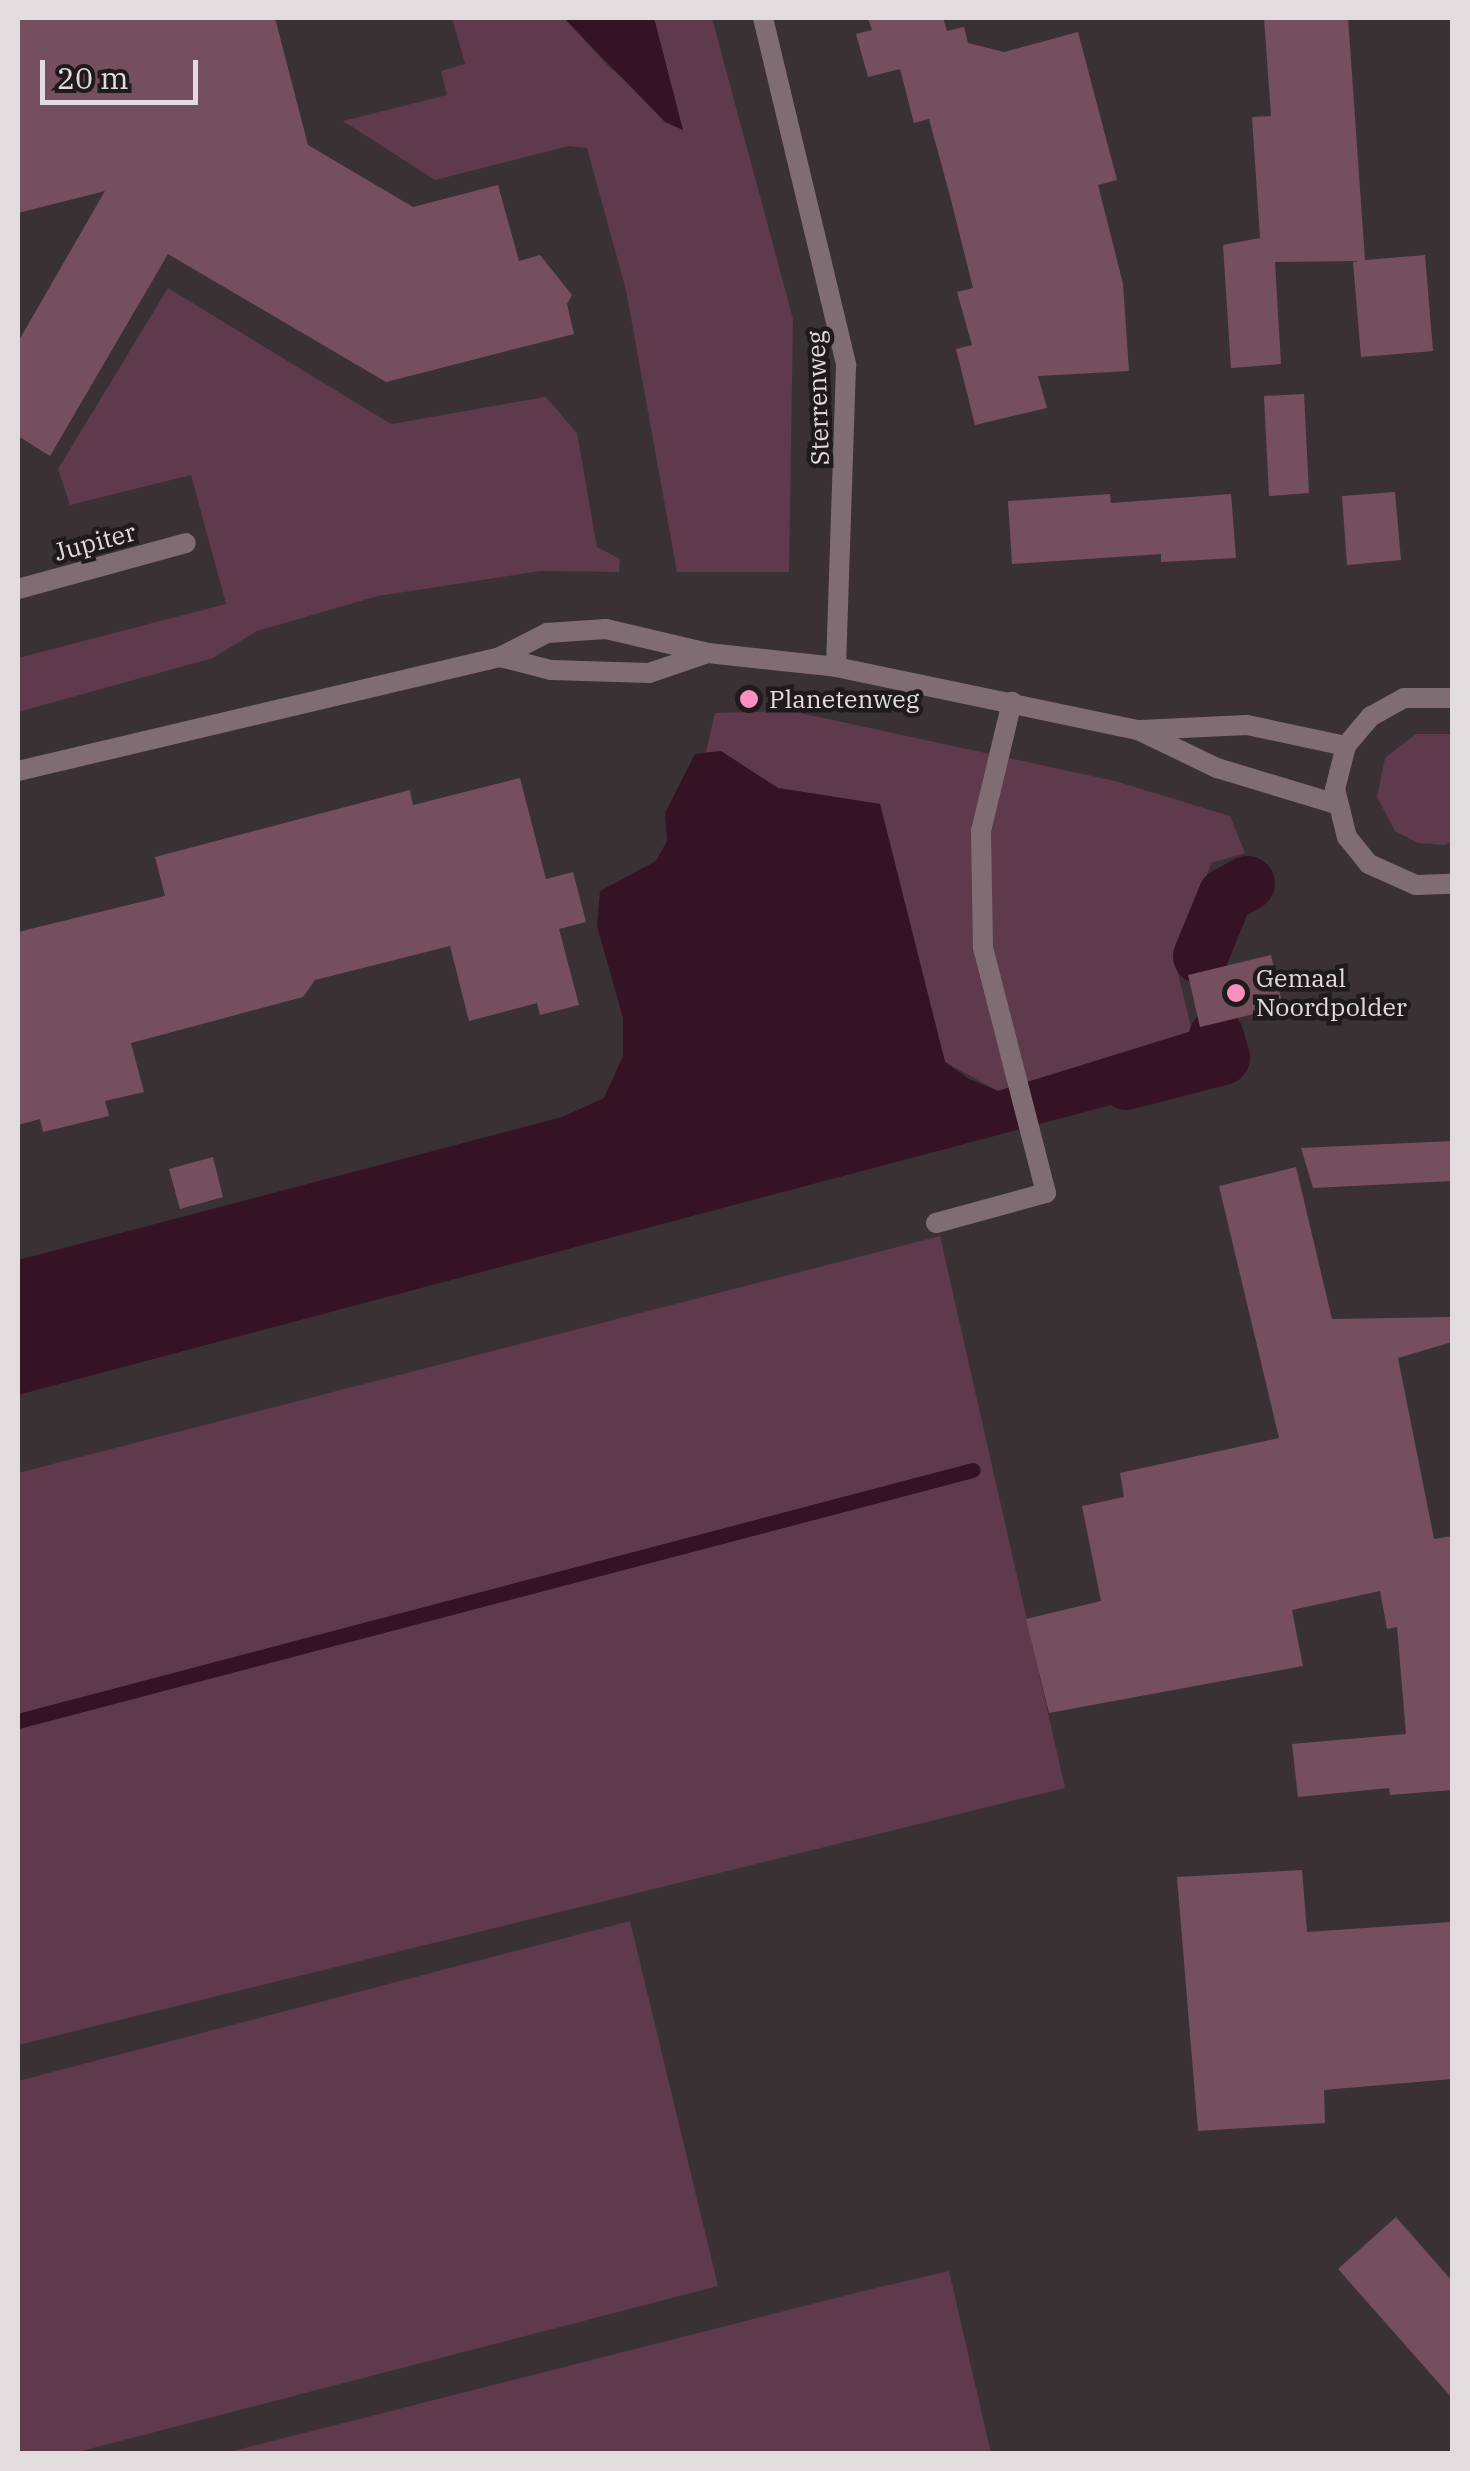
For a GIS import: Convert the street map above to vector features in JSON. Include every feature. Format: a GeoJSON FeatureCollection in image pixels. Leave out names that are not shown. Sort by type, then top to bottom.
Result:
{"type":"FeatureCollection","features":[{"type":"Feature","properties":{"kind":"street","name":"Sterrenweg"},"geometry":{"type":"LineString","coordinates":[[763,18],[846,365],[836,667]]}},
{"type":"Feature","properties":{"kind":"street","name":"Jupiter"},"geometry":{"type":"LineString","coordinates":[[18,588],[186,544]]}},
{"type":"Feature","properties":{"kind":"street"},"geometry":{"type":"LineString","coordinates":[[18,771],[500,657],[547,633],[606,629],[708,653],[836,667],[1138,730],[1217,768],[1336,804]]}},
{"type":"Feature","properties":{"kind":"street"},"geometry":{"type":"LineString","coordinates":[[500,657],[551,670],[650,673],[708,653]]}},
{"type":"Feature","properties":{"kind":"street"},"geometry":{"type":"LineString","coordinates":[[1452,698],[1423,695],[1387,706],[1346,746],[1336,804],[1347,837],[1369,864],[1416,886],[1452,886]]}},
{"type":"Feature","properties":{"kind":"street"},"geometry":{"type":"LineString","coordinates":[[936,1223],[1046,1193],[983,946],[981,831],[1012,702]]}},
{"type":"Feature","properties":{"kind":"street"},"geometry":{"type":"LineString","coordinates":[[1138,730],[1247,725],[1346,746]]}},
{"type":"Feature","properties":{"kind":"shaded area"},"geometry":{"type":"Polygon","coordinates":[[[452,18],[564,18],[608,66],[682,129],[654,18],[712,18],[793,319],[789,572],[677,572],[626,290],[587,148],[569,146],[435,180],[343,121],[447,95],[441,71],[465,64],[452,18]]]}},
{"type":"Feature","properties":{"kind":"shaded area"},"geometry":{"type":"Polygon","coordinates":[[[564,18],[654,18],[683,130],[665,122],[564,18]]]}},
{"type":"Feature","properties":{"kind":"shaded area"},"geometry":{"type":"Polygon","coordinates":[[[168,288],[391,424],[546,397],[577,433],[597,547],[620,559],[619,572],[540,571],[378,596],[257,631],[213,658],[18,712],[18,658],[226,604],[191,475],[70,505],[58,469],[168,288]]]}},
{"type":"Feature","properties":{"kind":"shaded area"},"geometry":{"type":"Polygon","coordinates":[[[791,711],[1115,781],[1230,816],[1245,853],[1211,863],[1176,965],[1192,1031],[998,1091],[945,1062],[880,804],[778,788],[721,752],[706,752],[715,713],[791,711]]]}},
{"type":"Feature","properties":{"kind":"shaded area"},"geometry":{"type":"Polygon","coordinates":[[[1416,734],[1452,734],[1452,842],[1445,845],[1418,843],[1395,831],[1377,797],[1385,758],[1416,734]]]}},
{"type":"Feature","properties":{"kind":"shaded area"},"geometry":{"type":"Polygon","coordinates":[[[721,751],[778,788],[880,804],[945,1062],[969,1079],[998,1091],[1192,1031],[1205,1080],[18,1395],[18,1260],[562,1117],[604,1098],[623,1056],[623,1018],[597,926],[600,891],[656,861],[667,841],[665,813],[695,754],[721,751]]]}},
{"type":"Feature","properties":{"kind":"shaded area"},"geometry":{"type":"Polygon","coordinates":[[[940,1236],[1065,1788],[18,2045],[18,1473],[940,1236]]]}},
{"type":"Feature","properties":{"kind":"shaded area"},"geometry":{"type":"Polygon","coordinates":[[[630,1921],[718,2286],[74,2453],[18,2453],[18,2081],[630,1921]]]}},
{"type":"Feature","properties":{"kind":"shaded area"},"geometry":{"type":"Polygon","coordinates":[[[949,2271],[991,2453],[225,2453],[863,2291],[949,2271]]]}},
{"type":"Feature","properties":{"kind":"building"},"geometry":{"type":"Polygon","coordinates":[[[18,18],[275,18],[308,145],[413,207],[498,185],[519,261],[540,255],[572,295],[567,304],[574,334],[386,382],[168,254],[50,456],[18,436],[18,342],[105,191],[18,213],[18,18]]]}},
{"type":"Feature","properties":{"kind":"building"},"geometry":{"type":"Polygon","coordinates":[[[868,18],[943,18],[947,31],[964,27],[968,43],[1004,52],[1078,32],[1117,180],[1098,185],[1123,284],[1129,371],[1038,376],[1047,408],[975,425],[956,349],[972,345],[957,292],[973,288],[950,196],[929,119],[914,123],[900,69],[868,77],[856,34],[872,30],[868,18]]]}},
{"type":"Feature","properties":{"kind":"building"},"geometry":{"type":"Polygon","coordinates":[[[1264,18],[1348,18],[1365,260],[1425,255],[1433,351],[1361,357],[1353,262],[1359,261],[1275,262],[1281,364],[1231,368],[1223,245],[1260,238],[1252,117],[1271,116],[1264,18]]]}},
{"type":"Feature","properties":{"kind":"building"},"geometry":{"type":"Polygon","coordinates":[[[1304,394],[1309,493],[1269,496],[1264,396],[1304,394]]]}},
{"type":"Feature","properties":{"kind":"building"},"geometry":{"type":"Polygon","coordinates":[[[1395,492],[1401,560],[1347,565],[1342,496],[1395,492]]]}},
{"type":"Feature","properties":{"kind":"building"},"geometry":{"type":"Polygon","coordinates":[[[1110,494],[1111,503],[1231,494],[1236,558],[1161,562],[1161,554],[1012,564],[1008,501],[1110,494]]]}},
{"type":"Feature","properties":{"kind":"building"},"geometry":{"type":"Polygon","coordinates":[[[520,778],[546,879],[573,872],[586,922],[559,929],[579,1005],[540,1015],[537,1003],[469,1021],[450,946],[315,980],[303,997],[131,1043],[144,1092],[105,1101],[109,1116],[43,1132],[40,1119],[18,1125],[18,932],[165,896],[155,857],[410,790],[413,805],[520,778]]]}},
{"type":"Feature","properties":{"kind":"building","name":"Gemaal Noordpolder"},"geometry":{"type":"Polygon","coordinates":[[[1271,955],[1283,1007],[1200,1027],[1188,975],[1271,955]]]}},
{"type":"Feature","properties":{"kind":"building"},"geometry":{"type":"Polygon","coordinates":[[[1452,1141],[1452,1181],[1313,1188],[1301,1148],[1452,1141]]]}},
{"type":"Feature","properties":{"kind":"building"},"geometry":{"type":"Polygon","coordinates":[[[213,1157],[223,1197],[180,1209],[169,1169],[213,1157]]]}},
{"type":"Feature","properties":{"kind":"building"},"geometry":{"type":"Polygon","coordinates":[[[1296,1167],[1332,1319],[1452,1317],[1452,1342],[1398,1358],[1434,1539],[1452,1536],[1452,1790],[1390,1795],[1389,1788],[1298,1797],[1292,1744],[1406,1734],[1397,1627],[1387,1629],[1380,1591],[1292,1610],[1303,1666],[1049,1713],[1026,1619],[1101,1601],[1082,1506],[1124,1497],[1120,1473],[1279,1438],[1219,1186],[1296,1167]]]}},
{"type":"Feature","properties":{"kind":"building"},"geometry":{"type":"Polygon","coordinates":[[[1302,1870],[1307,1932],[1452,1922],[1452,2079],[1324,2090],[1325,2123],[1198,2131],[1177,1877],[1302,1870]]]}},
{"type":"Feature","properties":{"kind":"building"},"geometry":{"type":"Polygon","coordinates":[[[1396,2217],[1452,2281],[1452,2398],[1338,2269],[1396,2217]]]}},
{"type":"Feature","properties":{"kind":"waterway"},"geometry":{"type":"LineString","coordinates":[[1200,956],[1225,895],[1247,883]]}},
{"type":"Feature","properties":{"kind":"waterway"},"geometry":{"type":"LineString","coordinates":[[1126,1082],[1222,1057],[1216,1036]]}},
{"type":"Feature","properties":{"kind":"waterway"},"geometry":{"type":"LineString","coordinates":[[18,1721],[973,1470]]}},
{"type":"Feature","properties":{"kind":"place","name":"Planetenweg"},"geometry":{"type":"Point","coordinates":[749,699]}},
{"type":"Feature","properties":{"kind":"place","name":"Gemaal Noordpolder"},"geometry":{"type":"Point","coordinates":[1236,993]}}]}
